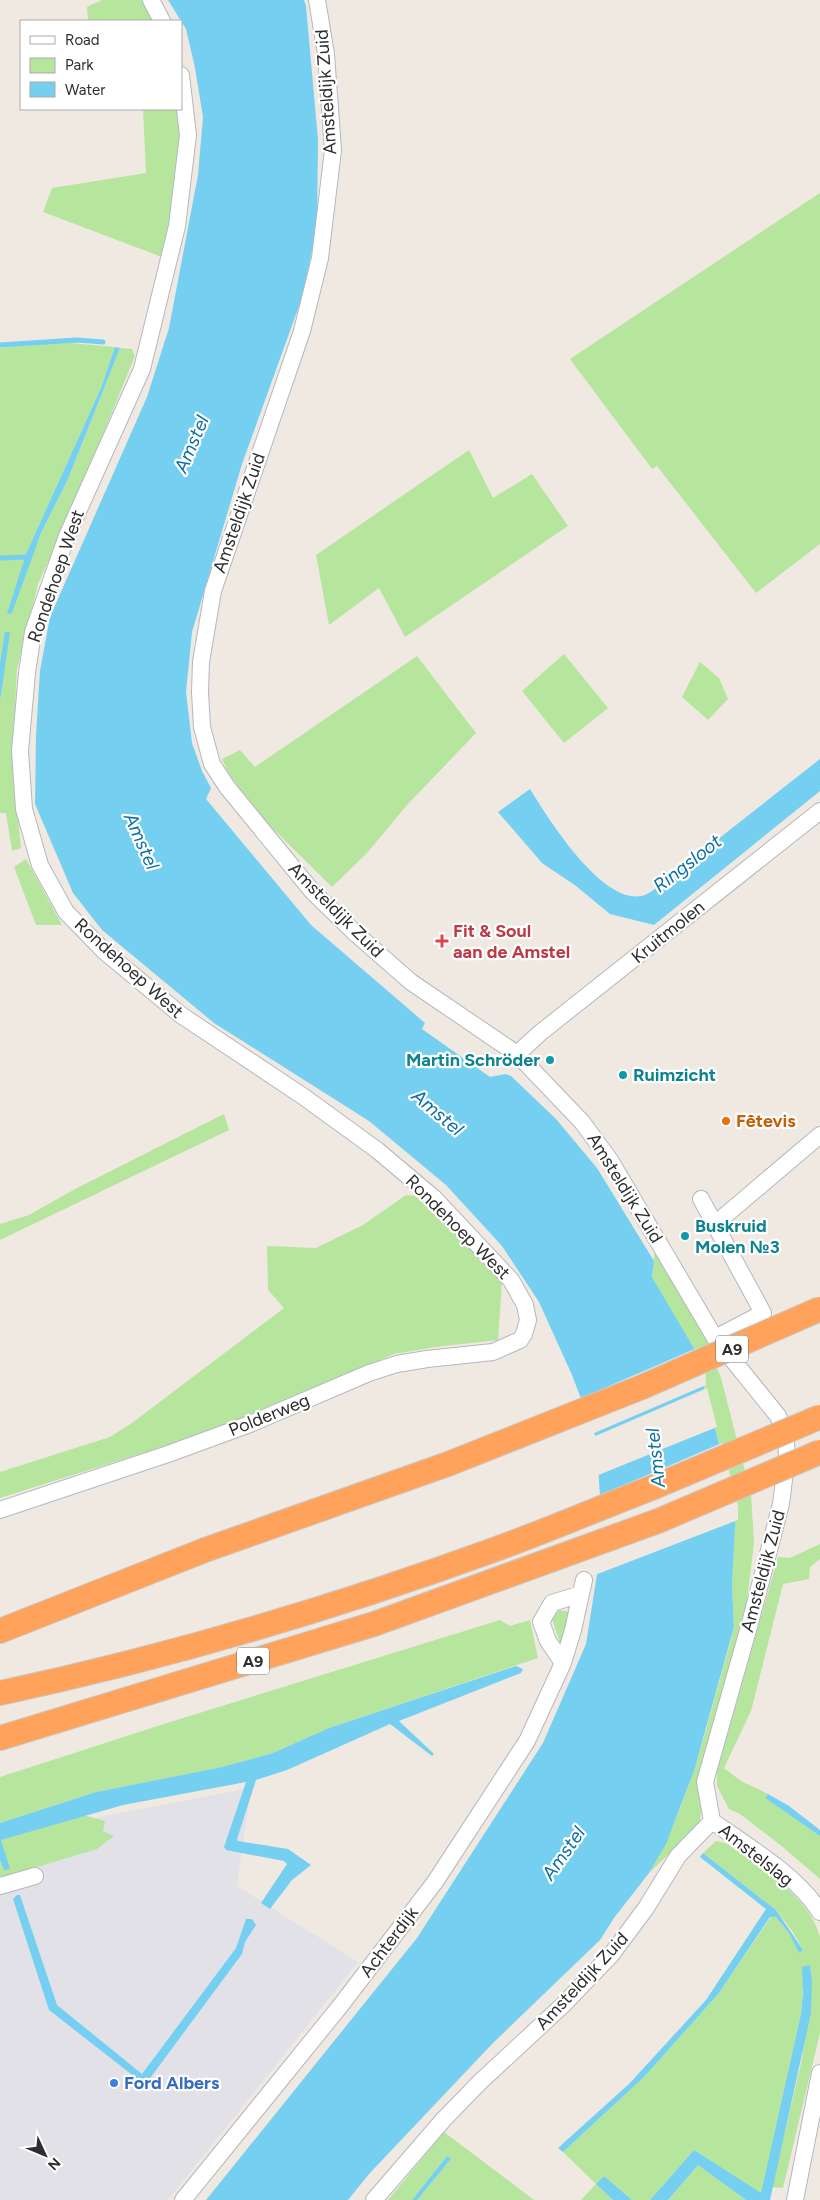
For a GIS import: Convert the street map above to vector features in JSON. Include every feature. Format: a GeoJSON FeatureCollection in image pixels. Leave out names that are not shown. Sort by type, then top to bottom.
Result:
{"type":"FeatureCollection","features":[{"type":"Feature","properties":{"kind":"highway","name":"A9"},"geometry":{"type":"LineString","coordinates":[[0,1631],[205,1550],[448,1464],[633,1390],[820,1309]]}},
{"type":"Feature","properties":{"kind":"highway","name":"A9"},"geometry":{"type":"LineString","coordinates":[[0,1693],[66,1679],[211,1641],[361,1595],[500,1548],[654,1487],[820,1417]]}},
{"type":"Feature","properties":{"kind":"highway","name":"A9"},"geometry":{"type":"LineString","coordinates":[[0,1738],[364,1627],[505,1578],[658,1522],[820,1452]]}},
{"type":"Feature","properties":{"kind":"street"},"geometry":{"type":"LineString","coordinates":[[151,0],[161,20]]}},
{"type":"Feature","properties":{"kind":"street","name":"Amsteldijk Zuid"},"geometry":{"type":"LineString","coordinates":[[317,0],[326,54],[332,150],[320,258],[302,331],[213,591],[201,662],[200,692],[202,726],[212,764],[227,787],[312,891],[355,933],[411,982],[517,1054],[562,1099],[610,1160],[715,1338],[778,1416],[784,1433],[787,1455],[781,1504],[705,1782],[712,1821],[678,1856],[646,1908],[611,1955],[563,2005],[480,2082],[444,2119],[374,2200]]}},
{"type":"Feature","properties":{"kind":"street","name":"Rondehoep West"},"geometry":{"type":"LineString","coordinates":[[182,84],[188,135],[177,226],[142,369],[67,536],[33,632],[27,672],[20,751],[24,809],[29,828],[40,865],[66,912],[104,951],[181,1016],[304,1098],[377,1150],[434,1198],[511,1280],[525,1305],[528,1320]]}},
{"type":"Feature","properties":{"kind":"street","name":"Kruitmolen"},"geometry":{"type":"LineString","coordinates":[[517,1054],[540,1033],[820,811]]}},
{"type":"Feature","properties":{"kind":"street"},"geometry":{"type":"LineString","coordinates":[[715,1224],[820,1135]]}},
{"type":"Feature","properties":{"kind":"street"},"geometry":{"type":"LineString","coordinates":[[701,1199],[763,1313],[715,1338]]}},
{"type":"Feature","properties":{"kind":"street","name":"Polderweg"},"geometry":{"type":"LineString","coordinates":[[0,1510],[168,1454],[250,1424],[369,1373],[397,1364],[427,1358],[493,1352],[520,1340],[528,1320]]}},
{"type":"Feature","properties":{"kind":"street","name":"Achterdijk"},"geometry":{"type":"LineString","coordinates":[[183,2200],[341,2005],[435,1882],[527,1741],[563,1663],[582,1587],[552,1603],[541,1622],[548,1641],[563,1663]]}},
{"type":"Feature","properties":{"kind":"street","name":"Amstelslag"},"geometry":{"type":"LineString","coordinates":[[712,1821],[782,1872],[804,1892],[820,1912]]}},
{"type":"Feature","properties":{"kind":"street"},"geometry":{"type":"LineString","coordinates":[[0,1886],[35,1876]]}},
{"type":"Feature","properties":{"kind":"street"},"geometry":{"type":"LineString","coordinates":[[795,2200],[820,2073]]}},
{"type":"Feature","properties":{"kind":"shaded area"},"geometry":{"type":"Polygon","coordinates":[[[251,1788],[237,1886],[358,1962],[168,2200],[0,2200],[0,1857],[99,1817],[251,1788]]]}},
{"type":"Feature","properties":{"kind":"green space"},"geometry":{"type":"Polygon","coordinates":[[[102,0],[141,0],[154,20],[88,20],[87,7],[102,0]]]}},
{"type":"Feature","properties":{"kind":"green space"},"geometry":{"type":"Polygon","coordinates":[[[143,110],[179,110],[178,165],[162,257],[43,212],[52,188],[146,173],[143,110]]]}},
{"type":"Feature","properties":{"kind":"green space"},"geometry":{"type":"Polygon","coordinates":[[[820,193],[820,544],[756,593],[657,466],[652,469],[570,359],[820,193]]]}},
{"type":"Feature","properties":{"kind":"green space"},"geometry":{"type":"Polygon","coordinates":[[[60,342],[115,347],[101,388],[26,554],[26,569],[41,533],[68,479],[120,348],[132,349],[135,356],[73,507],[38,584],[17,669],[12,762],[21,848],[12,851],[6,813],[0,813],[0,701],[2,683],[0,663],[0,348],[60,342]]]}},
{"type":"Feature","properties":{"kind":"green space"},"geometry":{"type":"Polygon","coordinates":[[[469,450],[493,498],[532,474],[568,526],[405,637],[379,588],[329,625],[316,555],[469,450]]]}},
{"type":"Feature","properties":{"kind":"green space"},"geometry":{"type":"Polygon","coordinates":[[[564,654],[608,708],[564,743],[522,691],[564,654]]]}},
{"type":"Feature","properties":{"kind":"green space"},"geometry":{"type":"Polygon","coordinates":[[[417,656],[476,733],[407,805],[367,853],[332,887],[260,816],[229,774],[222,759],[240,750],[255,767],[417,656]]]}},
{"type":"Feature","properties":{"kind":"green space"},"geometry":{"type":"Polygon","coordinates":[[[700,662],[719,678],[728,699],[708,720],[682,697],[700,662]]]}},
{"type":"Feature","properties":{"kind":"green space"},"geometry":{"type":"Polygon","coordinates":[[[26,859],[62,925],[36,925],[14,867],[26,859]]]}},
{"type":"Feature","properties":{"kind":"green space"},"geometry":{"type":"Polygon","coordinates":[[[224,1114],[229,1130],[0,1240],[0,1224],[29,1215],[77,1188],[224,1114]]]}},
{"type":"Feature","properties":{"kind":"green space"},"geometry":{"type":"Polygon","coordinates":[[[406,1195],[426,1197],[486,1261],[502,1282],[498,1340],[394,1354],[236,1420],[171,1444],[0,1498],[0,1472],[110,1437],[132,1423],[284,1308],[268,1290],[267,1246],[316,1248],[363,1225],[406,1195]]]}},
{"type":"Feature","properties":{"kind":"green space"},"geometry":{"type":"Polygon","coordinates":[[[655,1247],[706,1340],[721,1378],[751,1494],[754,1543],[745,1616],[697,1780],[701,1810],[700,1821],[688,1836],[649,1873],[664,1846],[687,1789],[706,1730],[731,1640],[734,1627],[732,1586],[736,1507],[693,1346],[652,1277],[655,1247]]]}},
{"type":"Feature","properties":{"kind":"green space"},"geometry":{"type":"Polygon","coordinates":[[[820,1544],[820,1559],[810,1567],[809,1579],[783,1584],[751,1711],[724,1768],[741,1781],[768,1794],[765,1798],[820,1836],[820,1879],[740,1814],[729,1809],[717,1786],[717,1772],[778,1557],[790,1558],[820,1544]]]}},
{"type":"Feature","properties":{"kind":"green space"},"geometry":{"type":"Polygon","coordinates":[[[559,1610],[569,1612],[561,1646],[552,1619],[559,1610]]]}},
{"type":"Feature","properties":{"kind":"green space"},"geometry":{"type":"Polygon","coordinates":[[[500,1620],[510,1626],[530,1620],[538,1658],[329,1728],[273,1753],[222,1767],[96,1792],[0,1823],[0,1777],[500,1620]]]}},
{"type":"Feature","properties":{"kind":"green space"},"geometry":{"type":"Polygon","coordinates":[[[83,1815],[105,1821],[103,1831],[114,1836],[97,1849],[0,1878],[0,1860],[4,1870],[1,1840],[83,1815]]]}},
{"type":"Feature","properties":{"kind":"green space"},"geometry":{"type":"Polygon","coordinates":[[[716,1841],[726,1843],[768,1872],[794,1895],[814,1922],[820,1937],[820,2033],[783,2188],[772,2187],[802,2059],[812,1980],[810,1965],[803,1986],[801,2014],[761,2194],[694,2150],[650,2200],[632,2200],[604,2176],[596,2184],[563,2152],[645,2076],[719,1993],[771,1917],[776,1917],[789,1933],[799,1952],[803,1950],[793,1932],[776,1910],[703,1853],[716,1841]]]}},
{"type":"Feature","properties":{"kind":"green space"},"geometry":{"type":"Polygon","coordinates":[[[444,2132],[534,2200],[417,2200],[451,2159],[447,2156],[412,2200],[388,2200],[444,2132]]]}},
{"type":"Feature","properties":{"kind":"green space"},"geometry":{"type":"Polygon","coordinates":[[[698,2165],[746,2200],[668,2200],[698,2165]]]}},
{"type":"Feature","properties":{"kind":"green space"},"geometry":{"type":"Polygon","coordinates":[[[596,2184],[613,2200],[581,2200],[596,2184]]]}},
{"type":"Feature","properties":{"kind":"water","name":"Amstel"},"geometry":{"type":"Polygon","coordinates":[[[168,0],[304,0],[318,140],[317,226],[303,295],[242,464],[192,632],[186,692],[192,743],[202,771],[211,788],[206,799],[311,925],[425,1023],[422,1029],[490,1077],[506,1074],[511,1076],[556,1119],[597,1168],[654,1261],[652,1277],[702,1362],[703,1384],[736,1507],[732,1586],[734,1627],[694,1771],[666,1844],[649,1873],[614,1918],[600,1940],[492,2044],[369,2174],[348,2200],[206,2200],[417,1938],[543,1743],[586,1644],[598,1568],[604,1554],[596,1438],[572,1375],[539,1302],[502,1246],[446,1185],[369,1121],[214,1023],[102,930],[73,893],[35,804],[36,735],[40,671],[50,617],[147,397],[169,328],[198,175],[203,117],[186,29],[168,0]]]}},
{"type":"Feature","properties":{"kind":"water"},"geometry":{"type":"Polygon","coordinates":[[[115,347],[120,348],[68,479],[41,533],[12,613],[7,614],[26,554],[101,388],[115,347]]]}},
{"type":"Feature","properties":{"kind":"water"},"geometry":{"type":"Polygon","coordinates":[[[5,632],[10,632],[0,701],[0,663],[5,632]]]}},
{"type":"Feature","properties":{"kind":"water"},"geometry":{"type":"Polygon","coordinates":[[[820,759],[820,791],[654,925],[610,914],[576,886],[542,863],[498,812],[530,789],[563,839],[595,875],[612,888],[629,896],[645,895],[820,759]]]}},
{"type":"Feature","properties":{"kind":"water"},"geometry":{"type":"Polygon","coordinates":[[[516,1666],[523,1669],[521,1673],[399,1721],[434,1754],[432,1756],[390,1724],[287,1770],[256,1780],[237,1839],[238,1841],[288,1849],[311,1865],[292,1880],[270,1909],[261,1903],[287,1864],[284,1861],[226,1850],[224,1847],[246,1782],[123,1805],[1,1840],[10,1869],[4,1870],[0,1860],[0,1823],[96,1792],[222,1767],[273,1753],[329,1728],[516,1666]]]}},
{"type":"Feature","properties":{"kind":"water"},"geometry":{"type":"Polygon","coordinates":[[[768,1794],[789,1806],[820,1830],[820,1836],[765,1798],[768,1794]]]}},
{"type":"Feature","properties":{"kind":"water"},"geometry":{"type":"Polygon","coordinates":[[[703,1853],[776,1910],[803,1950],[799,1953],[789,1933],[776,1917],[770,1917],[719,1993],[645,2076],[563,2152],[558,2148],[629,2084],[706,2000],[766,1909],[700,1857],[703,1853]]]}},
{"type":"Feature","properties":{"kind":"water"},"geometry":{"type":"Polygon","coordinates":[[[20,1895],[57,2005],[142,2074],[236,1948],[246,1919],[252,1919],[256,1925],[245,1942],[242,1954],[145,2085],[49,2010],[13,1899],[20,1895]]]}},
{"type":"Feature","properties":{"kind":"water"},"geometry":{"type":"Polygon","coordinates":[[[810,1965],[812,1980],[811,2013],[770,2200],[746,2200],[698,2165],[668,2200],[650,2200],[694,2150],[761,2193],[801,2014],[803,1993],[802,1967],[810,1965]]]}},
{"type":"Feature","properties":{"kind":"water"},"geometry":{"type":"Polygon","coordinates":[[[447,2156],[451,2159],[417,2200],[412,2200],[447,2156]]]}},
{"type":"Feature","properties":{"kind":"water"},"geometry":{"type":"Polygon","coordinates":[[[604,2176],[632,2200],[613,2200],[596,2184],[604,2176]]]}},
{"type":"Feature","properties":{"kind":"pier"},"geometry":{"type":"Polygon","coordinates":[[[697,1348],[705,1362],[706,1385],[592,1434],[579,1399],[697,1348]]]}},
{"type":"Feature","properties":{"kind":"pier"},"geometry":{"type":"Polygon","coordinates":[[[707,1388],[717,1427],[596,1476],[593,1437],[707,1388]]]}},
{"type":"Feature","properties":{"kind":"pier"},"geometry":{"type":"Polygon","coordinates":[[[722,1443],[738,1506],[738,1520],[595,1575],[601,1554],[598,1496],[722,1443]]]}},
{"type":"Feature","properties":{"kind":"waterway"},"geometry":{"type":"LineString","coordinates":[[0,345],[76,340],[103,342]]}},
{"type":"Feature","properties":{"kind":"waterway"},"geometry":{"type":"LineString","coordinates":[[0,558],[27,557]]}},
{"type":"Feature","properties":{"kind":"place","name":"Fit & Soul aan de Amstel"},"geometry":{"type":"Point","coordinates":[442,941]}},
{"type":"Feature","properties":{"kind":"place","name":"Martin Schröder"},"geometry":{"type":"Point","coordinates":[550,1060]}},
{"type":"Feature","properties":{"kind":"place","name":"Ruimzicht"},"geometry":{"type":"Point","coordinates":[623,1075]}},
{"type":"Feature","properties":{"kind":"place","name":"Fêtevis"},"geometry":{"type":"Point","coordinates":[726,1121]}},
{"type":"Feature","properties":{"kind":"place","name":"Buskruid Molen №3"},"geometry":{"type":"Point","coordinates":[685,1236]}},
{"type":"Feature","properties":{"kind":"place","name":"Ford Albers"},"geometry":{"type":"Point","coordinates":[114,2083]}},
{"type":"Feature","properties":{"kind":"water label","name":"Ringsloot"},"geometry":{"type":"Point","coordinates":[687,863]}}]}
